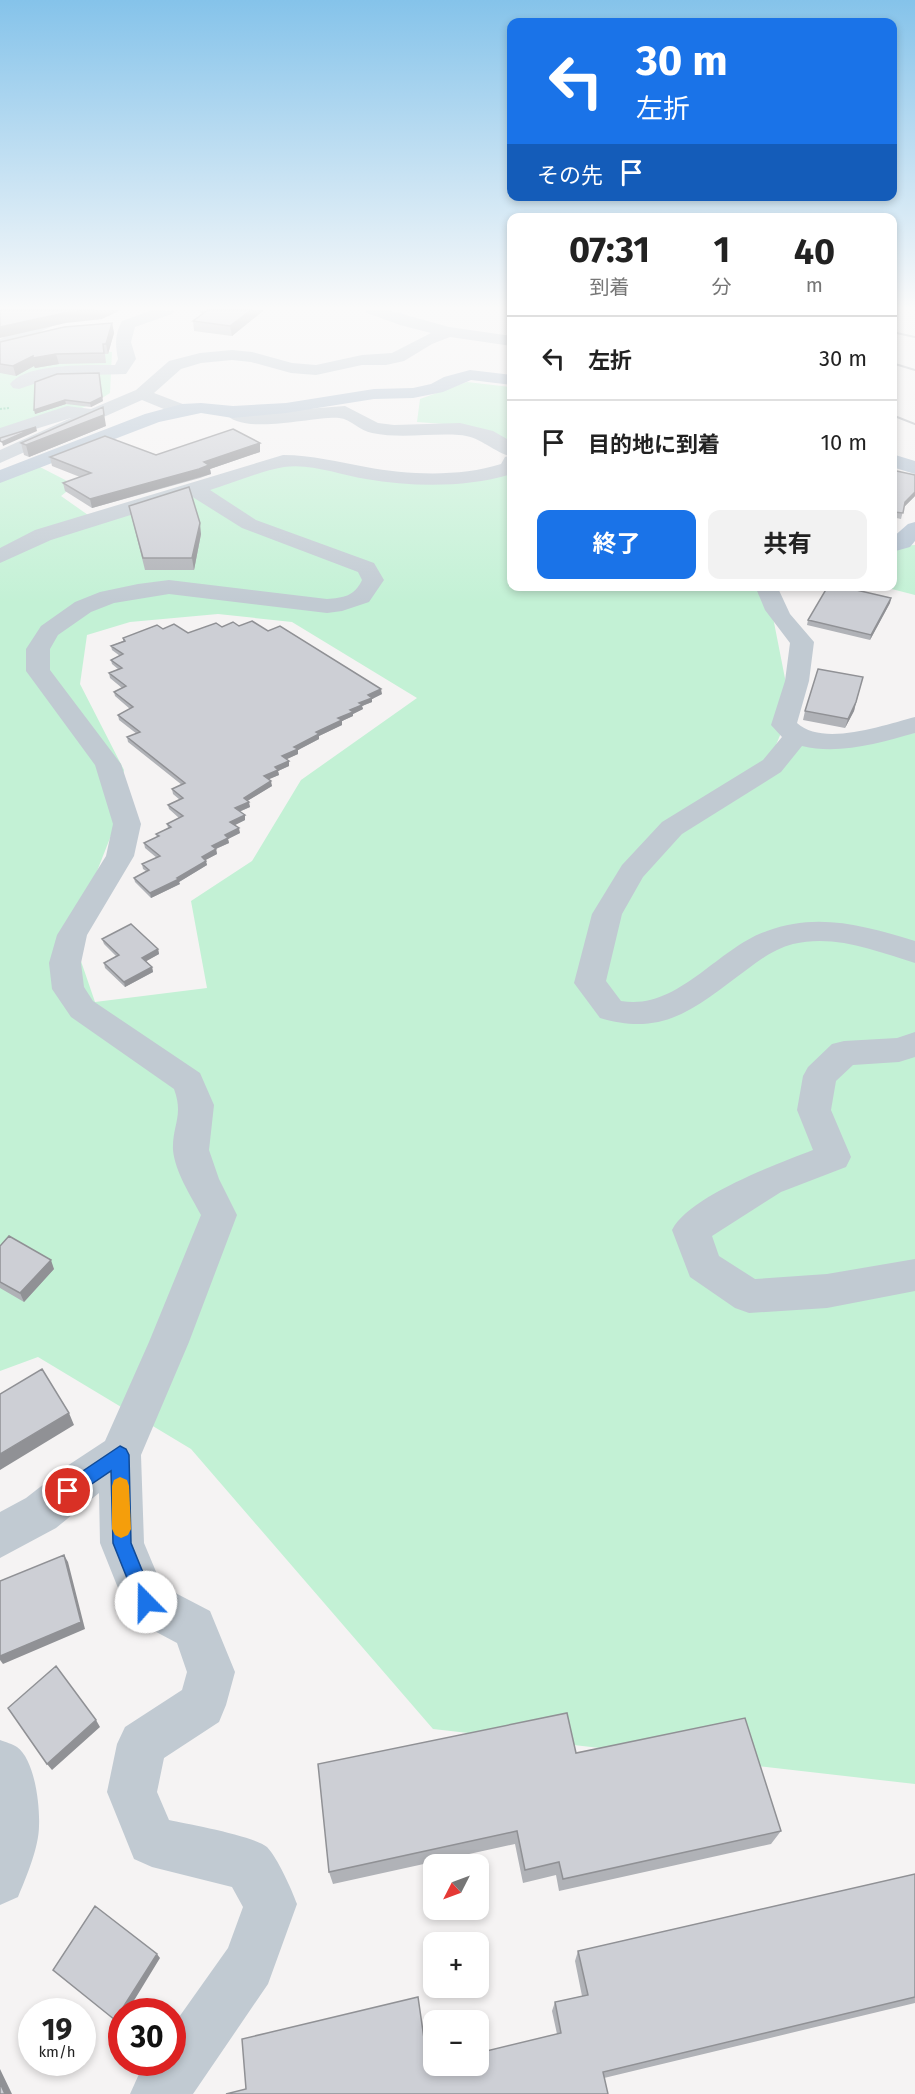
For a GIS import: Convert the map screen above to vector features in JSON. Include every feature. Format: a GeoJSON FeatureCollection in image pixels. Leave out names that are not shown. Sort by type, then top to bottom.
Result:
{"type":"FeatureCollection","features":[{"type":"Feature","properties":{"kind":"main road"},"geometry":{"type":"LineString","coordinates":[[0,477],[152,418],[182,410],[201,408],[233,412],[288,408]]}},
{"type":"Feature","properties":{"kind":"main road"},"geometry":{"type":"LineString","coordinates":[[897,462],[915,468]]}},
{"type":"Feature","properties":{"kind":"main road"},"geometry":{"type":"LineString","coordinates":[[897,544],[902,542],[915,528]]}},
{"type":"Feature","properties":{"kind":"street"},"geometry":{"type":"LineString","coordinates":[[0,457],[110,408]]}},
{"type":"Feature","properties":{"kind":"street"},"geometry":{"type":"LineString","coordinates":[[176,408],[182,410]]}},
{"type":"Feature","properties":{"kind":"street"},"geometry":{"type":"LineString","coordinates":[[0,434],[67,412],[93,415]]}},
{"type":"Feature","properties":{"kind":"street"},"geometry":{"type":"LineString","coordinates":[[233,412],[252,419],[345,412],[373,428],[394,431],[460,429],[486,435],[507,449]]}},
{"type":"Feature","properties":{"kind":"street"},"geometry":{"type":"LineString","coordinates":[[0,465],[43,453],[60,455]]}},
{"type":"Feature","properties":{"kind":"street"},"geometry":{"type":"LineString","coordinates":[[0,556],[43,535],[283,461],[298,460],[378,475],[449,477],[493,475],[507,469]]}},
{"type":"Feature","properties":{"kind":"street"},"geometry":{"type":"LineString","coordinates":[[159,2094],[249,1965],[271,1904],[248,1865],[152,1841],[132,1792],[142,1744],[202,1705],[211,1672],[194,1627],[146,1602],[122,1543],[120,1455],[169,1342],[219,1215],[201,1179],[191,1150],[197,1105],[188,1082],[82,1009],[68,989],[65,963],[72,935],[120,856],[127,824],[108,764],[38,671],[38,650],[49,631],[65,618],[83,607],[108,597],[169,587],[327,606],[345,605],[362,598],[370,590],[373,580],[366,568],[249,524],[194,488]]}},
{"type":"Feature","properties":{"kind":"street"},"geometry":{"type":"LineString","coordinates":[[768,591],[781,619],[802,642],[797,681],[784,725],[796,737],[849,741],[915,725]]}},
{"type":"Feature","properties":{"kind":"street"},"geometry":{"type":"LineString","coordinates":[[796,737],[772,766],[672,828],[632,872],[607,915],[590,983],[611,1010],[644,1014],[667,1008],[760,945],[778,938],[808,932],[842,931],[915,952]]}},
{"type":"Feature","properties":{"kind":"street"},"geometry":{"type":"LineString","coordinates":[[915,1044],[899,1050],[844,1053],[820,1076],[814,1110],[833,1157],[768,1182],[734,1201],[691,1230],[703,1266],[749,1296],[827,1291],[915,1275]]}},
{"type":"Feature","properties":{"kind":"street"},"geometry":{"type":"LineString","coordinates":[[0,1536],[41,1513],[82,1480],[120,1455]]}},
{"type":"Feature","properties":{"kind":"street"},"geometry":{"type":"LineString","coordinates":[[0,1765],[9,1776],[14,1827],[0,1879]]}},
{"type":"Feature","properties":{"kind":"green space"},"geometry":{"type":"Polygon","coordinates":[[[0,408],[82,408],[43,421],[0,431],[0,408]]]}},
{"type":"Feature","properties":{"kind":"green space"},"geometry":{"type":"Polygon","coordinates":[[[419,408],[507,408],[507,446],[444,424],[417,422],[419,408]]]}},
{"type":"Feature","properties":{"kind":"green space"},"geometry":{"type":"Polygon","coordinates":[[[298,460],[361,477],[495,476],[507,470],[507,591],[766,591],[770,602],[791,709],[776,745],[915,733],[915,1784],[433,1729],[191,1449],[38,1357],[0,1371],[0,481],[38,466],[75,485],[61,496],[98,522],[298,460]],[[218,614],[130,622],[87,635],[80,684],[124,770],[112,833],[72,935],[95,1002],[207,988],[191,901],[252,861],[301,780],[417,698],[292,622],[218,614]]]}},
{"type":"Feature","properties":{"kind":"green space"},"geometry":{"type":"Polygon","coordinates":[[[915,545],[915,595],[897,590],[897,546],[915,545]]]}},
{"type":"Feature","properties":{"kind":"building"},"geometry":{"type":"Polygon","coordinates":[[[103,408],[104,415],[26,445],[21,443],[103,408]]]}},
{"type":"Feature","properties":{"kind":"building"},"geometry":{"type":"Polygon","coordinates":[[[36,427],[2,442],[0,441],[0,438],[36,427]]]}},
{"type":"Feature","properties":{"kind":"building"},"geometry":{"type":"Polygon","coordinates":[[[233,429],[260,443],[204,462],[209,465],[199,469],[90,499],[63,483],[91,473],[50,457],[105,436],[156,455],[233,429]]]}},
{"type":"Feature","properties":{"kind":"building"},"geometry":{"type":"Polygon","coordinates":[[[897,471],[915,475],[915,492],[905,502],[903,513],[897,512],[897,471]]]}},
{"type":"Feature","properties":{"kind":"building"},"geometry":{"type":"Polygon","coordinates":[[[189,487],[200,523],[192,558],[143,558],[129,506],[189,487]]]}},
{"type":"Feature","properties":{"kind":"building"},"geometry":{"type":"Polygon","coordinates":[[[825,591],[861,591],[891,598],[871,635],[808,620],[825,591]]]}},
{"type":"Feature","properties":{"kind":"building"},"geometry":{"type":"Polygon","coordinates":[[[252,621],[268,631],[280,626],[381,689],[368,695],[372,698],[359,703],[362,705],[350,710],[353,712],[338,718],[342,720],[316,732],[319,734],[294,747],[298,749],[282,756],[289,761],[275,767],[278,770],[264,776],[271,781],[244,798],[249,802],[235,808],[245,815],[230,822],[239,828],[225,835],[228,838],[212,846],[216,849],[202,857],[206,861],[177,878],[179,879],[150,893],[134,878],[149,870],[142,864],[160,856],[144,843],[159,836],[156,834],[171,827],[167,824],[183,816],[168,805],[183,798],[172,789],[185,783],[127,737],[140,732],[118,715],[133,707],[114,692],[126,686],[109,673],[122,668],[111,660],[123,654],[111,646],[125,641],[123,638],[157,625],[163,629],[174,624],[188,633],[216,623],[222,627],[233,622],[239,626],[252,621]]]}},
{"type":"Feature","properties":{"kind":"building"},"geometry":{"type":"Polygon","coordinates":[[[818,669],[863,677],[856,702],[848,719],[805,711],[818,669]]]}},
{"type":"Feature","properties":{"kind":"building"},"geometry":{"type":"Polygon","coordinates":[[[131,924],[158,949],[142,958],[152,967],[124,982],[104,963],[119,955],[102,939],[131,924]]]}},
{"type":"Feature","properties":{"kind":"building"},"geometry":{"type":"Polygon","coordinates":[[[9,1236],[51,1260],[20,1293],[0,1282],[0,1246],[9,1236]]]}},
{"type":"Feature","properties":{"kind":"building"},"geometry":{"type":"Polygon","coordinates":[[[42,1369],[69,1413],[0,1454],[0,1394],[42,1369]]]}},
{"type":"Feature","properties":{"kind":"building"},"geometry":{"type":"Polygon","coordinates":[[[64,1555],[81,1622],[0,1656],[0,1581],[64,1555]]]}},
{"type":"Feature","properties":{"kind":"building"},"geometry":{"type":"Polygon","coordinates":[[[56,1666],[96,1720],[47,1764],[8,1708],[56,1666]]]}},
{"type":"Feature","properties":{"kind":"building"},"geometry":{"type":"Polygon","coordinates":[[[567,1713],[576,1753],[745,1718],[781,1831],[563,1879],[559,1862],[525,1870],[517,1831],[329,1872],[318,1764],[567,1713]]]}},
{"type":"Feature","properties":{"kind":"building"},"geometry":{"type":"Polygon","coordinates":[[[915,1874],[915,1997],[603,2072],[608,2094],[226,2094],[246,2089],[242,2039],[418,1997],[423,2032],[423,2076],[489,2076],[489,2050],[561,2033],[555,2002],[588,1995],[578,1951],[915,1874]]]}},
{"type":"Feature","properties":{"kind":"building"},"geometry":{"type":"Polygon","coordinates":[[[95,1906],[157,1954],[129,1998],[108,1998],[108,2014],[96,2005],[96,1998],[88,1998],[53,1970],[95,1906]]]}},
{"type":"Feature","properties":{"kind":"building"},"geometry":{"type":"Polygon","coordinates":[[[0,2083],[5,2094],[0,2094],[0,2083]]]}},
{"type":"Feature","properties":{"kind":"railway"},"geometry":{"type":"LineString","coordinates":[[897,417],[915,424]]}},
{"type":"Feature","properties":{"kind":"slow traffic"},"geometry":{"type":"LineString","coordinates":[[120,1486],[121,1529]]}},
{"type":"Feature","properties":{"kind":"route"},"geometry":{"type":"LineString","coordinates":[[68,1491],[120,1455],[122,1543],[146,1602]]}}]}
